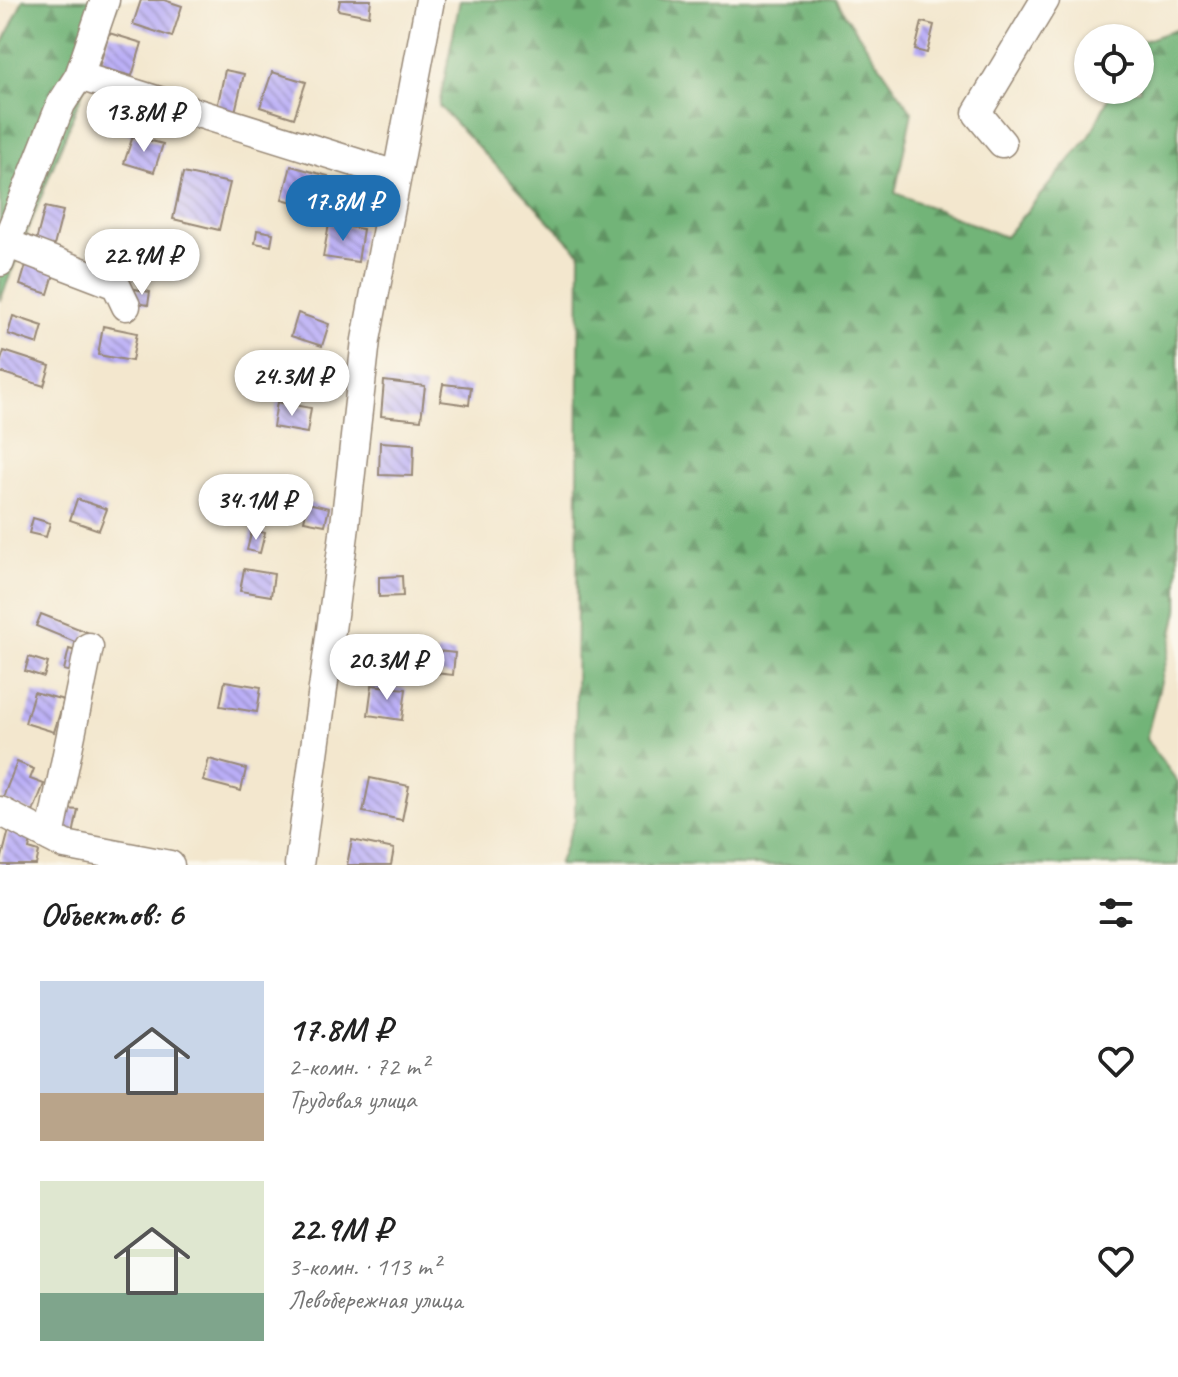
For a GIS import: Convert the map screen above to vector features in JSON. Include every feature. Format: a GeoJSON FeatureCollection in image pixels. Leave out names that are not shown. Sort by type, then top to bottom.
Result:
{"type":"FeatureCollection","features":[{"type":"Feature","properties":{"kind":"street"},"geometry":{"type":"LineString","coordinates":[[105,0],[79,76],[61,104],[3,253],[116,285],[126,306]]}},
{"type":"Feature","properties":{"kind":"street"},"geometry":{"type":"LineString","coordinates":[[299,865],[344,534],[366,340],[430,0]]}},
{"type":"Feature","properties":{"kind":"street"},"geometry":{"type":"LineString","coordinates":[[1002,143],[977,113],[1045,0]]}},
{"type":"Feature","properties":{"kind":"street"},"geometry":{"type":"LineString","coordinates":[[79,76],[396,175]]}},
{"type":"Feature","properties":{"kind":"street"},"geometry":{"type":"LineString","coordinates":[[50,837],[89,647]]}},
{"type":"Feature","properties":{"kind":"street"},"geometry":{"type":"LineString","coordinates":[[0,811],[65,845],[170,865]]}},
{"type":"Feature","properties":{"kind":"green space"},"geometry":{"type":"Polygon","coordinates":[[[23,0],[119,0],[0,301],[0,50],[23,0]]]}},
{"type":"Feature","properties":{"kind":"green space"},"geometry":{"type":"Polygon","coordinates":[[[460,0],[835,0],[912,112],[895,193],[1005,237],[1090,136],[1105,104],[1154,104],[1154,37],[1178,29],[1178,609],[1146,739],[1178,782],[1178,865],[558,865],[575,820],[580,253],[439,106],[460,0]]]}},
{"type":"Feature","properties":{"kind":"building"},"geometry":{"type":"Polygon","coordinates":[[[141,0],[164,0],[182,6],[172,37],[133,24],[141,0]]]}},
{"type":"Feature","properties":{"kind":"building"},"geometry":{"type":"Polygon","coordinates":[[[340,0],[371,0],[369,16],[338,10],[340,0]]]}},
{"type":"Feature","properties":{"kind":"building"},"geometry":{"type":"Polygon","coordinates":[[[922,22],[934,25],[927,53],[915,50],[922,22]]]}},
{"type":"Feature","properties":{"kind":"building"},"geometry":{"type":"Polygon","coordinates":[[[109,33],[142,43],[132,76],[99,67],[109,33]]]}},
{"type":"Feature","properties":{"kind":"building"},"geometry":{"type":"Polygon","coordinates":[[[225,70],[244,74],[235,112],[217,108],[225,70]]]}},
{"type":"Feature","properties":{"kind":"building"},"geometry":{"type":"Polygon","coordinates":[[[272,72],[306,82],[294,118],[260,107],[272,72]]]}},
{"type":"Feature","properties":{"kind":"building"},"geometry":{"type":"Polygon","coordinates":[[[113,104],[140,113],[133,136],[105,126],[113,104]]]}},
{"type":"Feature","properties":{"kind":"building"},"geometry":{"type":"Polygon","coordinates":[[[133,136],[163,144],[154,172],[124,163],[133,136]]]}},
{"type":"Feature","properties":{"kind":"building"},"geometry":{"type":"Polygon","coordinates":[[[291,166],[328,176],[322,200],[313,198],[311,207],[282,199],[291,166]]]}},
{"type":"Feature","properties":{"kind":"building"},"geometry":{"type":"Polygon","coordinates":[[[183,173],[230,183],[219,230],[173,219],[183,173]]]}},
{"type":"Feature","properties":{"kind":"building"},"geometry":{"type":"Polygon","coordinates":[[[45,207],[63,211],[54,246],[36,241],[45,207]]]}},
{"type":"Feature","properties":{"kind":"building"},"geometry":{"type":"Polygon","coordinates":[[[329,224],[363,229],[358,262],[323,257],[329,224]]]}},
{"type":"Feature","properties":{"kind":"building"},"geometry":{"type":"Polygon","coordinates":[[[257,230],[273,233],[271,246],[255,243],[257,230]]]}},
{"type":"Feature","properties":{"kind":"building"},"geometry":{"type":"Polygon","coordinates":[[[27,262],[55,271],[48,294],[20,285],[27,262]]]}},
{"type":"Feature","properties":{"kind":"building"},"geometry":{"type":"Polygon","coordinates":[[[135,289],[150,292],[148,305],[133,302],[135,289]]]}},
{"type":"Feature","properties":{"kind":"building"},"geometry":{"type":"Polygon","coordinates":[[[298,313],[329,324],[322,346],[291,336],[298,313]]]}},
{"type":"Feature","properties":{"kind":"building"},"geometry":{"type":"Polygon","coordinates":[[[13,316],[43,326],[38,344],[8,334],[13,316]]]}},
{"type":"Feature","properties":{"kind":"building"},"geometry":{"type":"Polygon","coordinates":[[[103,326],[137,333],[132,361],[98,355],[103,326]]]}},
{"type":"Feature","properties":{"kind":"building"},"geometry":{"type":"Polygon","coordinates":[[[4,351],[50,366],[44,386],[0,372],[4,351]]]}},
{"type":"Feature","properties":{"kind":"building"},"geometry":{"type":"Polygon","coordinates":[[[384,381],[425,386],[421,420],[381,416],[384,381]]]}},
{"type":"Feature","properties":{"kind":"building"},"geometry":{"type":"Polygon","coordinates":[[[443,384],[471,387],[469,405],[440,401],[443,384]]]}},
{"type":"Feature","properties":{"kind":"building"},"geometry":{"type":"Polygon","coordinates":[[[277,402],[311,408],[307,433],[273,427],[277,402]]]}},
{"type":"Feature","properties":{"kind":"building"},"geometry":{"type":"Polygon","coordinates":[[[380,442],[414,444],[413,476],[379,475],[380,442]]]}},
{"type":"Feature","properties":{"kind":"building"},"geometry":{"type":"Polygon","coordinates":[[[258,481],[289,487],[284,509],[254,503],[258,481]]]}},
{"type":"Feature","properties":{"kind":"building"},"geometry":{"type":"Polygon","coordinates":[[[77,499],[107,509],[99,530],[70,520],[77,499]]]}},
{"type":"Feature","properties":{"kind":"building"},"geometry":{"type":"Polygon","coordinates":[[[308,503],[329,508],[325,525],[304,521],[308,503]]]}},
{"type":"Feature","properties":{"kind":"building"},"geometry":{"type":"Polygon","coordinates":[[[238,508],[259,512],[257,525],[236,520],[238,508]]]}},
{"type":"Feature","properties":{"kind":"building"},"geometry":{"type":"Polygon","coordinates":[[[33,518],[50,523],[46,537],[29,533],[33,518]]]}},
{"type":"Feature","properties":{"kind":"building"},"geometry":{"type":"Polygon","coordinates":[[[252,530],[265,533],[260,553],[247,550],[252,530]]]}},
{"type":"Feature","properties":{"kind":"building"},"geometry":{"type":"Polygon","coordinates":[[[244,569],[274,574],[271,596],[240,591],[244,569]]]}},
{"type":"Feature","properties":{"kind":"building"},"geometry":{"type":"Polygon","coordinates":[[[402,576],[403,596],[379,597],[379,577],[402,576]]]}},
{"type":"Feature","properties":{"kind":"building"},"geometry":{"type":"Polygon","coordinates":[[[41,614],[87,632],[82,645],[36,626],[41,614]]]}},
{"type":"Feature","properties":{"kind":"building"},"geometry":{"type":"Polygon","coordinates":[[[69,649],[83,653],[78,674],[64,670],[69,649]]]}},
{"type":"Feature","properties":{"kind":"building"},"geometry":{"type":"Polygon","coordinates":[[[437,651],[455,653],[453,675],[435,673],[437,651]]]}},
{"type":"Feature","properties":{"kind":"building"},"geometry":{"type":"Polygon","coordinates":[[[29,657],[48,663],[44,677],[25,671],[29,657]]]}},
{"type":"Feature","properties":{"kind":"building"},"geometry":{"type":"Polygon","coordinates":[[[225,681],[261,687],[257,712],[220,706],[225,681]]]}},
{"type":"Feature","properties":{"kind":"building"},"geometry":{"type":"Polygon","coordinates":[[[372,685],[406,689],[402,720],[368,715],[372,685]]]}},
{"type":"Feature","properties":{"kind":"building"},"geometry":{"type":"Polygon","coordinates":[[[34,692],[64,700],[54,732],[25,723],[34,692]]]}},
{"type":"Feature","properties":{"kind":"building"},"geometry":{"type":"Polygon","coordinates":[[[209,759],[246,769],[241,791],[203,781],[209,759]]]}},
{"type":"Feature","properties":{"kind":"building"},"geometry":{"type":"Polygon","coordinates":[[[17,762],[34,769],[30,779],[44,784],[33,812],[2,800],[17,762]]]}},
{"type":"Feature","properties":{"kind":"building"},"geometry":{"type":"Polygon","coordinates":[[[370,778],[409,786],[402,820],[363,812],[370,778]]]}},
{"type":"Feature","properties":{"kind":"building"},"geometry":{"type":"Polygon","coordinates":[[[67,809],[78,810],[73,835],[63,833],[67,809]]]}},
{"type":"Feature","properties":{"kind":"building"},"geometry":{"type":"Polygon","coordinates":[[[9,830],[32,836],[29,849],[39,852],[36,865],[0,865],[9,830]]]}},
{"type":"Feature","properties":{"kind":"building"},"geometry":{"type":"Polygon","coordinates":[[[352,840],[394,849],[391,865],[347,865],[352,840]]]}}]}
